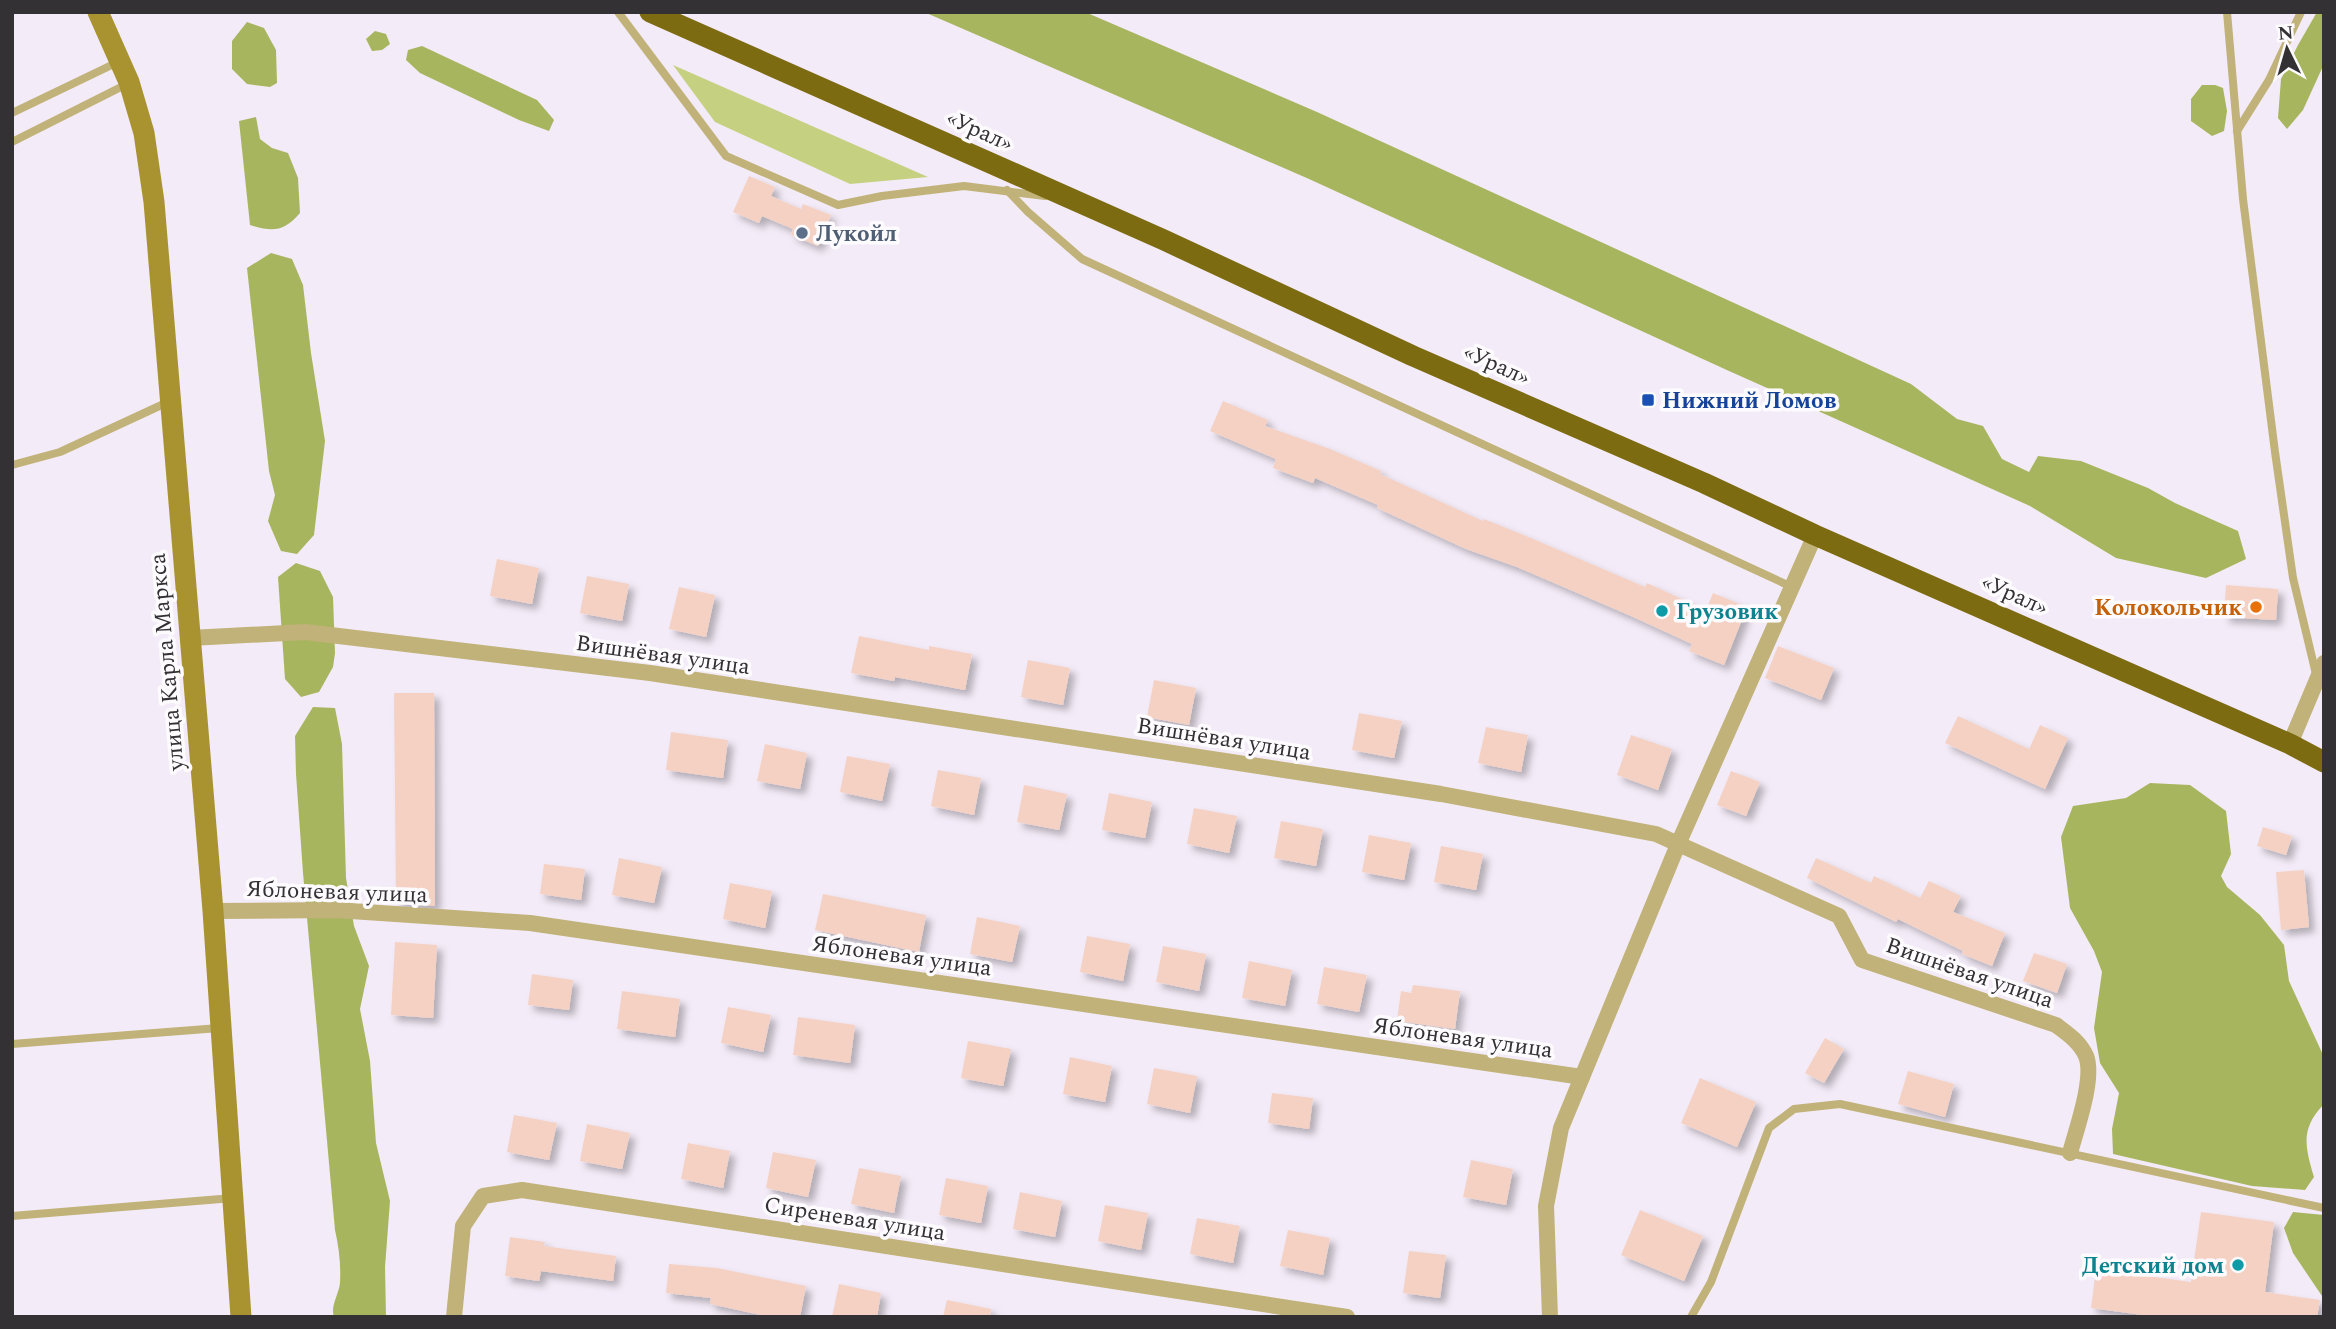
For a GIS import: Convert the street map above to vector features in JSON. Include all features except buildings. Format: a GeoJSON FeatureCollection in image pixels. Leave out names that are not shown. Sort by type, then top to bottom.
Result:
{"type":"FeatureCollection","features":[{"type":"Feature","properties":{"kind":"highway","name":"«Урал»"},"geometry":{"type":"LineString","coordinates":[[650,12],[1164,240],[1413,356],[2290,744],[2324,762]]}},
{"type":"Feature","properties":{"kind":"street","name":"улица Карла Маркса"},"geometry":{"type":"LineString","coordinates":[[98,12],[130,82],[144,133],[154,202],[213,911],[241,1317]]}},
{"type":"Feature","properties":{"kind":"street"},"geometry":{"type":"LineString","coordinates":[[1550,1317],[1546,1206],[1561,1128],[1679,842],[1815,535]]}},
{"type":"Feature","properties":{"kind":"street","name":"Вишнёвая улица"},"geometry":{"type":"LineString","coordinates":[[190,638],[305,632],[650,673],[1441,794],[1656,834],[1679,842],[1839,916],[1862,960],[2056,1025],[2075,1039],[2087,1058],[2088,1079],[2070,1153]]}},
{"type":"Feature","properties":{"kind":"street"},"geometry":{"type":"LineString","coordinates":[[2290,744],[2321,682],[2324,663]]}},
{"type":"Feature","properties":{"kind":"street","name":"Яблоневая улица"},"geometry":{"type":"LineString","coordinates":[[213,911],[336,910],[530,923],[1582,1077]]}},
{"type":"Feature","properties":{"kind":"street","name":"Сиреневая улица"},"geometry":{"type":"LineString","coordinates":[[454,1317],[463,1226],[482,1196],[522,1190],[1347,1317]]}},
{"type":"Feature","properties":{"kind":"lane"},"geometry":{"type":"LineString","coordinates":[[618,12],[726,156],[838,205],[882,196],[964,186],[1007,190],[1076,202]]}},
{"type":"Feature","properties":{"kind":"lane"},"geometry":{"type":"LineString","coordinates":[[2227,12],[2236,131],[2275,452],[2293,578],[2321,682]]}},
{"type":"Feature","properties":{"kind":"lane"},"geometry":{"type":"LineString","coordinates":[[2236,131],[2269,80],[2301,12]]}},
{"type":"Feature","properties":{"kind":"lane"},"geometry":{"type":"LineString","coordinates":[[12,113],[121,60]]}},
{"type":"Feature","properties":{"kind":"lane"},"geometry":{"type":"LineString","coordinates":[[12,142],[130,82]]}},
{"type":"Feature","properties":{"kind":"lane"},"geometry":{"type":"LineString","coordinates":[[1007,190],[1028,212],[1082,258],[1792,587]]}},
{"type":"Feature","properties":{"kind":"lane"},"geometry":{"type":"LineString","coordinates":[[12,465],[60,452],[171,401]]}},
{"type":"Feature","properties":{"kind":"lane"},"geometry":{"type":"LineString","coordinates":[[12,1044],[221,1027]]}},
{"type":"Feature","properties":{"kind":"lane"},"geometry":{"type":"LineString","coordinates":[[1691,1317],[1711,1282],[1769,1128],[1794,1109],[1840,1104],[2324,1208]]}},
{"type":"Feature","properties":{"kind":"lane"},"geometry":{"type":"LineString","coordinates":[[12,1216],[233,1198]]}},
{"type":"Feature","properties":{"kind":"green space"},"geometry":{"type":"Polygon","coordinates":[[[924,12],[1085,12],[1317,112],[1911,384],[1957,419],[1983,426],[2002,459],[2029,472],[2038,456],[2081,461],[2148,488],[2238,531],[2246,559],[2206,578],[2116,558],[2030,506],[1309,179],[924,12]]]}},
{"type":"Feature","properties":{"kind":"green space"},"geometry":{"type":"Polygon","coordinates":[[[2317,12],[2324,12],[2324,64],[2303,110],[2287,129],[2278,118],[2281,79],[2317,12]]]}},
{"type":"Feature","properties":{"kind":"green space"},"geometry":{"type":"Polygon","coordinates":[[[247,22],[264,28],[276,50],[277,83],[270,87],[247,84],[232,69],[232,41],[247,22]]]}},
{"type":"Feature","properties":{"kind":"green space"},"geometry":{"type":"Polygon","coordinates":[[[375,31],[386,34],[390,44],[382,50],[372,51],[366,39],[375,31]]]}},
{"type":"Feature","properties":{"kind":"green space"},"geometry":{"type":"Polygon","coordinates":[[[422,46],[537,100],[554,120],[549,131],[519,120],[420,73],[406,60],[408,50],[422,46]]]}},
{"type":"Feature","properties":{"kind":"green space"},"geometry":{"type":"Polygon","coordinates":[[[673,65],[928,177],[850,184],[715,122],[673,65]]]}},
{"type":"Feature","properties":{"kind":"green space"},"geometry":{"type":"Polygon","coordinates":[[[2202,85],[2223,88],[2227,111],[2224,131],[2212,136],[2191,121],[2191,99],[2202,85]]]}},
{"type":"Feature","properties":{"kind":"green space"},"geometry":{"type":"Polygon","coordinates":[[[256,117],[260,139],[272,148],[288,153],[298,178],[300,213],[289,224],[277,229],[250,225],[239,121],[256,117]]]}},
{"type":"Feature","properties":{"kind":"green space"},"geometry":{"type":"Polygon","coordinates":[[[271,253],[292,259],[303,285],[325,441],[314,535],[297,554],[281,551],[268,521],[275,495],[269,471],[247,268],[271,253]]]}},
{"type":"Feature","properties":{"kind":"green space"},"geometry":{"type":"Polygon","coordinates":[[[296,563],[320,571],[333,597],[333,667],[319,692],[301,697],[285,679],[278,577],[296,563]]]}},
{"type":"Feature","properties":{"kind":"green space"},"geometry":{"type":"Polygon","coordinates":[[[313,707],[335,708],[342,744],[346,878],[354,926],[369,966],[360,1009],[370,1061],[376,1143],[390,1201],[385,1267],[386,1317],[334,1317],[333,1313],[340,1283],[340,1263],[296,774],[295,736],[313,707]]]}},
{"type":"Feature","properties":{"kind":"green space"},"geometry":{"type":"Polygon","coordinates":[[[2150,783],[2190,785],[2226,811],[2231,854],[2221,876],[2227,887],[2260,915],[2284,945],[2289,981],[2324,1057],[2324,1104],[2311,1122],[2307,1138],[2308,1156],[2314,1177],[2305,1190],[2252,1186],[2113,1154],[2112,1129],[2119,1093],[2100,1063],[2094,1028],[2102,972],[2094,951],[2070,908],[2061,837],[2073,806],[2126,798],[2150,783]]]}},
{"type":"Feature","properties":{"kind":"green space"},"geometry":{"type":"Polygon","coordinates":[[[2293,1212],[2324,1215],[2324,1299],[2293,1253],[2284,1228],[2293,1212]]]}},
{"type":"Feature","properties":{"kind":"place","name":"Лукойл"},"geometry":{"type":"Point","coordinates":[802,233]}},
{"type":"Feature","properties":{"kind":"place","name":"Нижний Ломов"},"geometry":{"type":"Point","coordinates":[1648,400]}},
{"type":"Feature","properties":{"kind":"place","name":"Колокольчик"},"geometry":{"type":"Point","coordinates":[2256,607]}},
{"type":"Feature","properties":{"kind":"place","name":"Грузовик"},"geometry":{"type":"Point","coordinates":[1662,611]}},
{"type":"Feature","properties":{"kind":"place","name":"Детский дом"},"geometry":{"type":"Point","coordinates":[2238,1265]}}]}
